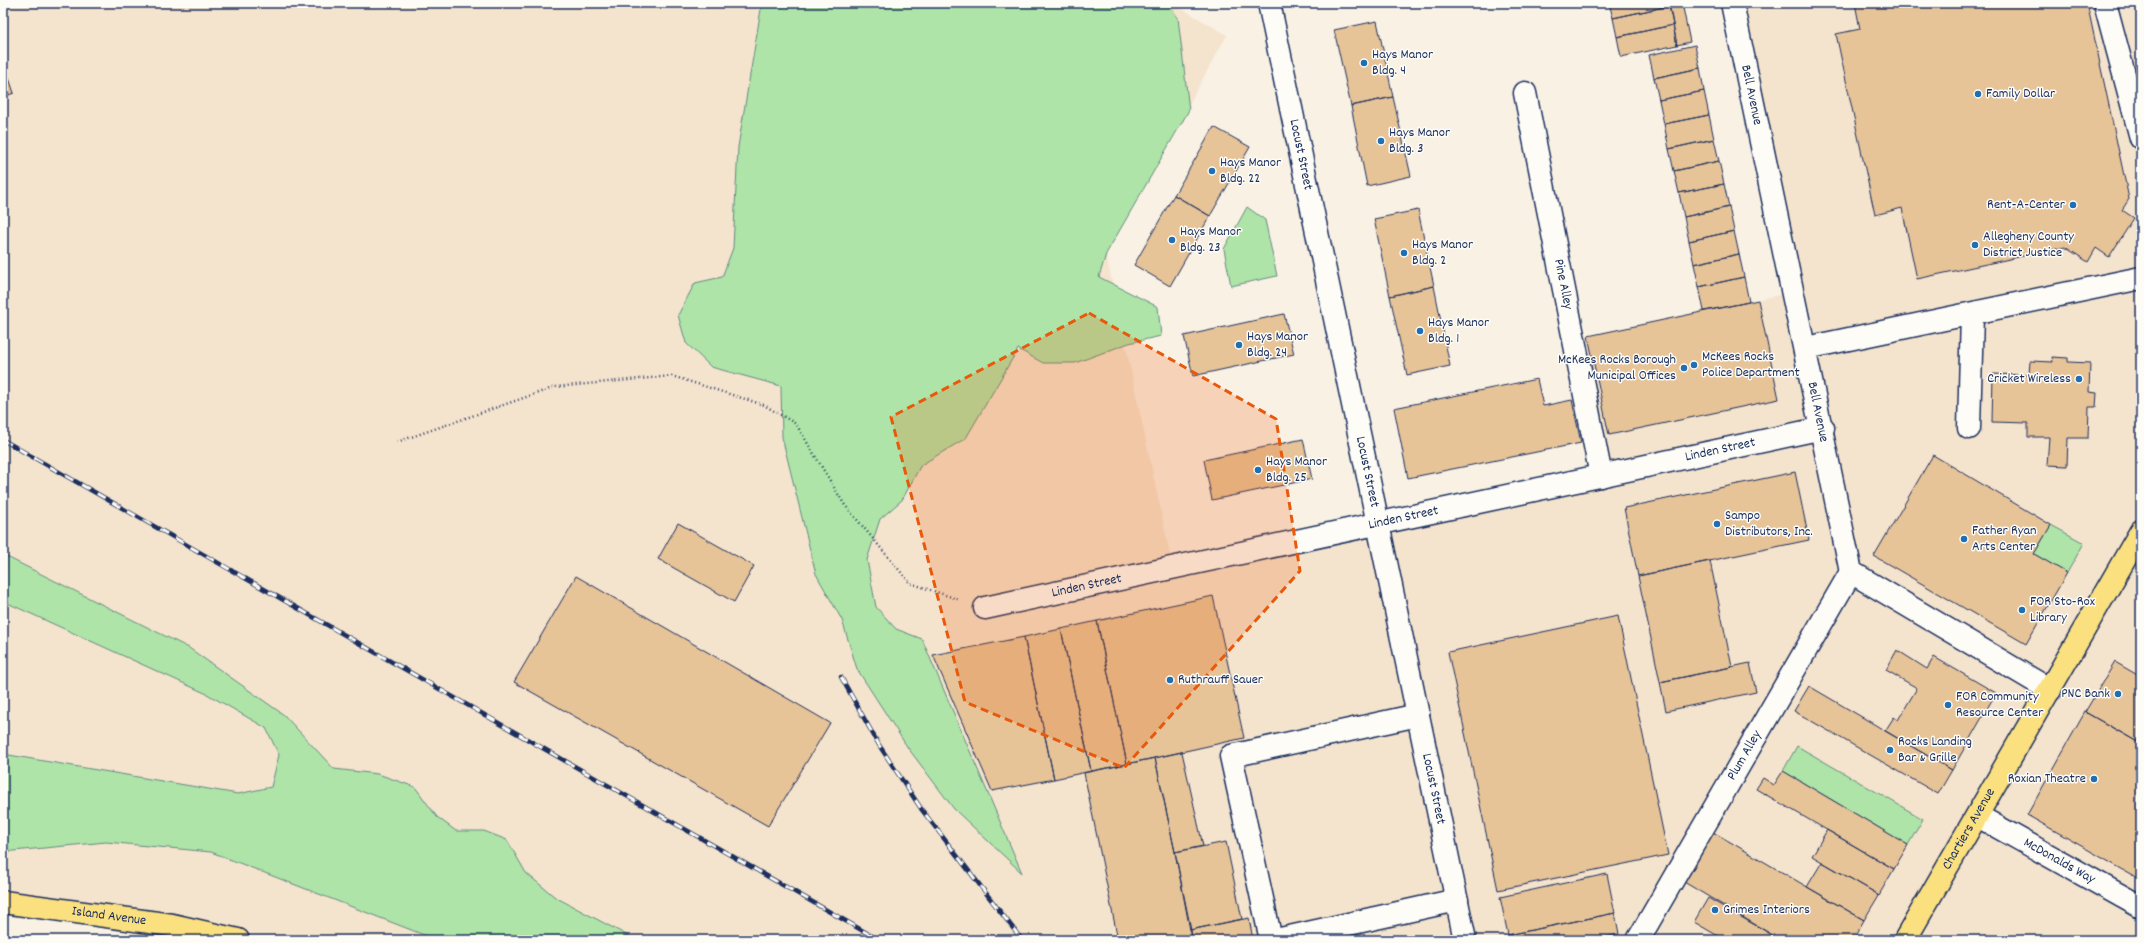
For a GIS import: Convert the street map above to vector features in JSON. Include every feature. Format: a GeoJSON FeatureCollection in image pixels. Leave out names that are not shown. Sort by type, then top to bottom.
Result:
{"type":"FeatureCollection","features":[{"type":"Feature","properties":{"kind":"main road","name":"Chartiers Avenue"},"geometry":{"type":"LineString","coordinates":[[1905,940],[1978,816],[2141,531]]}},
{"type":"Feature","properties":{"kind":"main road","name":"Island Avenue"},"geometry":{"type":"LineString","coordinates":[[3,902],[172,926],[238,940]]}},
{"type":"Feature","properties":{"kind":"street","name":"Locust Street"},"geometry":{"type":"LineString","coordinates":[[1269,3],[1465,940]]}},
{"type":"Feature","properties":{"kind":"street","name":"Bell Avenue"},"geometry":{"type":"LineString","coordinates":[[1732,3],[1823,428],[1851,572]]}},
{"type":"Feature","properties":{"kind":"street"},"geometry":{"type":"LineString","coordinates":[[2105,3],[2141,138]]}},
{"type":"Feature","properties":{"kind":"street","name":"Pine Alley"},"geometry":{"type":"LineString","coordinates":[[1525,93],[1601,476]]}},
{"type":"Feature","properties":{"kind":"street"},"geometry":{"type":"LineString","coordinates":[[1806,348],[2141,278]]}},
{"type":"Feature","properties":{"kind":"street"},"geometry":{"type":"LineString","coordinates":[[1969,428],[1972,314]]}},
{"type":"Feature","properties":{"kind":"street","name":"Linden Street"},"geometry":{"type":"LineString","coordinates":[[985,608],[1823,428]]}},
{"type":"Feature","properties":{"kind":"street"},"geometry":{"type":"LineString","coordinates":[[1851,572],[2050,690]]}},
{"type":"Feature","properties":{"kind":"street","name":"Plum Alley"},"geometry":{"type":"LineString","coordinates":[[1638,940],[1851,572]]}},
{"type":"Feature","properties":{"kind":"street"},"geometry":{"type":"LineString","coordinates":[[1271,940],[1231,756],[1418,715]]}},
{"type":"Feature","properties":{"kind":"street","name":"McDonalds Way"},"geometry":{"type":"LineString","coordinates":[[1978,816],[2141,907]]}},
{"type":"Feature","properties":{"kind":"street"},"geometry":{"type":"LineString","coordinates":[[1276,940],[1457,900]]}},
{"type":"Feature","properties":{"kind":"path"},"geometry":{"type":"LineString","coordinates":[[397,442],[555,387],[672,376],[764,405],[796,424],[844,504],[910,583],[985,608]]}},
{"type":"Feature","properties":{"kind":"highlighted area"},"geometry":{"type":"Polygon","coordinates":[[[1089,313],[1276,419],[1300,571],[1124,768],[965,702],[891,417],[1089,313]]]}},
{"type":"Feature","properties":{"kind":"shaded area"},"geometry":{"type":"Polygon","coordinates":[[[3,3],[1172,3],[1227,35],[1106,254],[1173,568],[1601,476],[1574,339],[1793,292],[1732,3],[2141,3],[2141,940],[238,940],[3,902],[3,3]]]}},
{"type":"Feature","properties":{"kind":"green space"},"geometry":{"type":"Polygon","coordinates":[[[762,3],[1168,3],[1178,18],[1189,110],[1106,254],[1099,277],[1158,307],[1161,336],[1129,343],[1075,363],[1043,363],[1018,349],[966,438],[921,465],[902,500],[880,519],[867,560],[876,607],[896,629],[922,639],[1022,873],[954,809],[908,748],[857,669],[842,620],[816,574],[782,437],[781,386],[711,367],[686,343],[678,315],[695,283],[722,277],[733,248],[738,147],[762,3]]]}},
{"type":"Feature","properties":{"kind":"green space"},"geometry":{"type":"Polygon","coordinates":[[[1247,207],[1265,220],[1277,276],[1231,286],[1224,249],[1247,207]]]}},
{"type":"Feature","properties":{"kind":"green space"},"geometry":{"type":"Polygon","coordinates":[[[2051,525],[2084,543],[2067,573],[2034,554],[2051,525]]]}},
{"type":"Feature","properties":{"kind":"green space"},"geometry":{"type":"Polygon","coordinates":[[[3,555],[189,648],[284,715],[334,769],[378,774],[415,787],[437,817],[456,831],[484,831],[507,840],[526,873],[555,897],[636,940],[437,940],[211,852],[106,842],[3,852],[3,754],[238,794],[271,787],[279,755],[266,728],[207,694],[3,601],[3,555]]]}},
{"type":"Feature","properties":{"kind":"green space"},"geometry":{"type":"Polygon","coordinates":[[[1797,746],[1923,819],[1908,845],[1783,771],[1797,746]]]}},
{"type":"Feature","properties":{"kind":"green space"},"geometry":{"type":"Polygon","coordinates":[[[3,933],[48,940],[3,940],[3,933]]]}},
{"type":"Feature","properties":{"kind":"building"},"geometry":{"type":"Polygon","coordinates":[[[1609,3],[1669,3],[1669,6],[1613,18],[1609,3]]]}},
{"type":"Feature","properties":{"kind":"building"},"geometry":{"type":"Polygon","coordinates":[[[1669,3],[1682,3],[1690,42],[1677,45],[1669,3]]]}},
{"type":"Feature","properties":{"kind":"building"},"geometry":{"type":"Polygon","coordinates":[[[1855,3],[2087,3],[2129,199],[2122,210],[2134,218],[2109,257],[2096,248],[2088,262],[2065,247],[1917,279],[1902,208],[1875,215],[1836,34],[1860,29],[1855,3]]]}},
{"type":"Feature","properties":{"kind":"building"},"geometry":{"type":"Polygon","coordinates":[[[1669,6],[1673,25],[1617,37],[1613,18],[1669,6]]]}},
{"type":"Feature","properties":{"kind":"building","name":"Hays Manor Bldg. 4"},"geometry":{"type":"Polygon","coordinates":[[[1377,21],[1393,97],[1351,106],[1334,30],[1377,21]]]}},
{"type":"Feature","properties":{"kind":"building"},"geometry":{"type":"Polygon","coordinates":[[[1673,25],[1677,45],[1621,57],[1617,37],[1673,25]]]}},
{"type":"Feature","properties":{"kind":"building"},"geometry":{"type":"Polygon","coordinates":[[[1695,45],[1700,68],[1654,78],[1649,55],[1695,45]]]}},
{"type":"Feature","properties":{"kind":"building"},"geometry":{"type":"Polygon","coordinates":[[[3,60],[14,93],[3,97],[3,60]]]}},
{"type":"Feature","properties":{"kind":"building"},"geometry":{"type":"Polygon","coordinates":[[[1700,68],[1704,91],[1659,100],[1654,78],[1700,68]]]}},
{"type":"Feature","properties":{"kind":"building"},"geometry":{"type":"Polygon","coordinates":[[[1704,91],[1709,115],[1664,124],[1659,100],[1704,91]]]}},
{"type":"Feature","properties":{"kind":"building","name":"Hays Manor Bldg. 3"},"geometry":{"type":"Polygon","coordinates":[[[1393,97],[1411,176],[1367,186],[1351,106],[1393,97]]]}},
{"type":"Feature","properties":{"kind":"building"},"geometry":{"type":"Polygon","coordinates":[[[1709,115],[1714,139],[1669,149],[1664,124],[1709,115]]]}},
{"type":"Feature","properties":{"kind":"building","name":"Hays Manor Bldg. 22"},"geometry":{"type":"Polygon","coordinates":[[[1214,127],[1250,147],[1210,216],[1174,195],[1214,127]]]}},
{"type":"Feature","properties":{"kind":"building"},"geometry":{"type":"Polygon","coordinates":[[[1714,139],[1719,161],[1674,171],[1669,149],[1714,139]]]}},
{"type":"Feature","properties":{"kind":"building"},"geometry":{"type":"Polygon","coordinates":[[[1719,161],[1724,184],[1679,193],[1674,171],[1719,161]]]}},
{"type":"Feature","properties":{"kind":"building"},"geometry":{"type":"Polygon","coordinates":[[[1724,184],[1729,207],[1684,217],[1679,193],[1724,184]]]}},
{"type":"Feature","properties":{"kind":"building","name":"Hays Manor Bldg. 23"},"geometry":{"type":"Polygon","coordinates":[[[1174,195],[1210,216],[1170,286],[1134,265],[1174,195]]]}},
{"type":"Feature","properties":{"kind":"building"},"geometry":{"type":"Polygon","coordinates":[[[1729,207],[1734,231],[1689,241],[1684,217],[1729,207]]]}},
{"type":"Feature","properties":{"kind":"building","name":"Hays Manor Bldg. 2"},"geometry":{"type":"Polygon","coordinates":[[[1418,210],[1434,286],[1390,296],[1374,219],[1418,210]]]}},
{"type":"Feature","properties":{"kind":"building"},"geometry":{"type":"Polygon","coordinates":[[[1734,231],[1739,254],[1694,264],[1689,241],[1734,231]]]}},
{"type":"Feature","properties":{"kind":"building"},"geometry":{"type":"Polygon","coordinates":[[[1739,254],[1744,277],[1699,287],[1694,264],[1739,254]]]}},
{"type":"Feature","properties":{"kind":"building"},"geometry":{"type":"Polygon","coordinates":[[[1744,277],[1749,302],[1704,311],[1699,287],[1744,277]]]}},
{"type":"Feature","properties":{"kind":"building","name":"Hays Manor Bldg. 1"},"geometry":{"type":"Polygon","coordinates":[[[1434,286],[1450,366],[1407,375],[1390,296],[1434,286]]]}},
{"type":"Feature","properties":{"kind":"building","name":"McKees Rocks Borough Municipal Offices"},"geometry":{"type":"Polygon","coordinates":[[[1758,300],[1779,399],[1609,435],[1588,336],[1758,300]]]}},
{"type":"Feature","properties":{"kind":"building","name":"Hays Manor Bldg. 24"},"geometry":{"type":"Polygon","coordinates":[[[1284,314],[1294,354],[1193,376],[1184,336],[1284,314]]]}},
{"type":"Feature","properties":{"kind":"building"},"geometry":{"type":"Polygon","coordinates":[[[2052,357],[2068,358],[2068,362],[2090,363],[2089,392],[2097,393],[2096,407],[2089,407],[2088,438],[2068,438],[2067,466],[2047,465],[2049,437],[2028,437],[2028,423],[1992,422],[1993,374],[2029,375],[2030,361],[2053,362],[2052,357]]]}},
{"type":"Feature","properties":{"kind":"building"},"geometry":{"type":"Polygon","coordinates":[[[1537,379],[1543,406],[1572,400],[1581,443],[1408,478],[1394,408],[1537,379]]]}},
{"type":"Feature","properties":{"kind":"building","name":"Hays Manor Bldg. 25"},"geometry":{"type":"Polygon","coordinates":[[[1303,439],[1312,479],[1212,500],[1204,460],[1303,439]]]}},
{"type":"Feature","properties":{"kind":"building","name":"Father Ryan Arts Center"},"geometry":{"type":"Polygon","coordinates":[[[1933,455],[2051,525],[2034,554],[2067,573],[2026,644],[1874,556],[1933,455]]]}},
{"type":"Feature","properties":{"kind":"building","name":"Sampo Distributors, Inc."},"geometry":{"type":"Polygon","coordinates":[[[1795,472],[1809,540],[1638,576],[1624,508],[1795,472]]]}},
{"type":"Feature","properties":{"kind":"building"},"geometry":{"type":"Polygon","coordinates":[[[678,523],[754,566],[734,602],[658,559],[678,523]]]}},
{"type":"Feature","properties":{"kind":"building"},"geometry":{"type":"Polygon","coordinates":[[[1710,561],[1732,667],[1660,682],[1638,576],[1710,561]]]}},
{"type":"Feature","properties":{"kind":"building"},"geometry":{"type":"Polygon","coordinates":[[[576,576],[830,723],[768,826],[514,682],[576,576]]]}},
{"type":"Feature","properties":{"kind":"building","name":"Ruthrauff Sauer"},"geometry":{"type":"Polygon","coordinates":[[[1213,596],[1244,738],[1127,764],[1097,621],[1213,596]]]}},
{"type":"Feature","properties":{"kind":"building"},"geometry":{"type":"Polygon","coordinates":[[[1618,616],[1668,855],[1498,890],[1448,652],[1618,616]]]}},
{"type":"Feature","properties":{"kind":"building"},"geometry":{"type":"Polygon","coordinates":[[[1097,621],[1127,764],[1091,771],[1061,629],[1097,621]]]}},
{"type":"Feature","properties":{"kind":"building"},"geometry":{"type":"Polygon","coordinates":[[[1061,629],[1091,771],[1054,779],[1024,637],[1061,629]]]}},
{"type":"Feature","properties":{"kind":"building"},"geometry":{"type":"Polygon","coordinates":[[[1024,637],[1054,779],[992,791],[933,655],[1024,637]]]}},
{"type":"Feature","properties":{"kind":"building","name":"FOR Community Resource Center"},"geometry":{"type":"Polygon","coordinates":[[[1897,650],[1927,669],[1934,657],[1996,693],[1952,770],[1885,731],[1894,717],[1898,720],[1917,688],[1886,670],[1897,650]]]}},
{"type":"Feature","properties":{"kind":"building","name":"PNC Bank"},"geometry":{"type":"Polygon","coordinates":[[[2115,662],[2141,677],[2141,744],[2085,712],[2115,662]]]}},
{"type":"Feature","properties":{"kind":"building"},"geometry":{"type":"Polygon","coordinates":[[[1750,663],[1756,692],[1666,711],[1660,682],[1750,663]]]}},
{"type":"Feature","properties":{"kind":"building","name":"Rocks Landing Bar & Grille"},"geometry":{"type":"Polygon","coordinates":[[[1809,686],[1952,770],[1938,794],[1794,711],[1809,686]]]}},
{"type":"Feature","properties":{"kind":"building","name":"Roxian Theatre"},"geometry":{"type":"Polygon","coordinates":[[[2085,712],[2141,744],[2141,880],[2027,815],[2085,712]]]}},
{"type":"Feature","properties":{"kind":"building"},"geometry":{"type":"Polygon","coordinates":[[[1182,752],[1203,846],[1175,852],[1155,758],[1182,752]]]}},
{"type":"Feature","properties":{"kind":"building"},"geometry":{"type":"Polygon","coordinates":[[[1155,758],[1193,940],[1118,940],[1084,773],[1155,758]]]}},
{"type":"Feature","properties":{"kind":"building"},"geometry":{"type":"Polygon","coordinates":[[[1783,771],[1908,845],[1894,869],[1756,789],[1763,778],[1774,785],[1783,771]]]}},
{"type":"Feature","properties":{"kind":"building"},"geometry":{"type":"Polygon","coordinates":[[[1827,830],[1894,869],[1879,895],[1812,856],[1827,830]]]}},
{"type":"Feature","properties":{"kind":"building"},"geometry":{"type":"Polygon","coordinates":[[[1713,832],[1864,920],[1853,940],[1781,940],[1684,882],[1713,832]]]}},
{"type":"Feature","properties":{"kind":"building"},"geometry":{"type":"Polygon","coordinates":[[[1226,842],[1242,919],[1190,930],[1175,852],[1226,842]]]}},
{"type":"Feature","properties":{"kind":"building"},"geometry":{"type":"Polygon","coordinates":[[[1822,862],[1879,895],[1864,920],[1807,887],[1822,862]]]}},
{"type":"Feature","properties":{"kind":"building"},"geometry":{"type":"Polygon","coordinates":[[[1607,874],[1615,913],[1508,935],[1500,897],[1607,874]]]}},
{"type":"Feature","properties":{"kind":"building","name":"Grimes Interiors"},"geometry":{"type":"Polygon","coordinates":[[[1708,898],[1781,940],[1725,940],[1694,922],[1708,898]]]}},
{"type":"Feature","properties":{"kind":"building"},"geometry":{"type":"Polygon","coordinates":[[[1615,913],[1619,934],[1592,940],[1509,940],[1508,935],[1615,913]]]}},
{"type":"Feature","properties":{"kind":"building"},"geometry":{"type":"Polygon","coordinates":[[[1249,918],[1253,940],[1193,940],[1190,930],[1249,918]]]}},
{"type":"Feature","properties":{"kind":"railway"},"geometry":{"type":"LineString","coordinates":[[3,440],[879,940]]}},
{"type":"Feature","properties":{"kind":"railway"},"geometry":{"type":"LineString","coordinates":[[841,677],[879,745],[922,810],[1022,940]]}},
{"type":"Feature","properties":{"kind":"place","name":"Hays Manor Bldg. 4"},"geometry":{"type":"Point","coordinates":[1364,63]}},
{"type":"Feature","properties":{"kind":"place","name":"Family Dollar"},"geometry":{"type":"Point","coordinates":[1978,94]}},
{"type":"Feature","properties":{"kind":"place","name":"Hays Manor Bldg. 3"},"geometry":{"type":"Point","coordinates":[1381,141]}},
{"type":"Feature","properties":{"kind":"place","name":"Hays Manor Bldg. 22"},"geometry":{"type":"Point","coordinates":[1212,171]}},
{"type":"Feature","properties":{"kind":"place","name":"Rent-A-Center"},"geometry":{"type":"Point","coordinates":[2073,205]}},
{"type":"Feature","properties":{"kind":"place","name":"Hays Manor Bldg. 23"},"geometry":{"type":"Point","coordinates":[1172,240]}},
{"type":"Feature","properties":{"kind":"place","name":"Allegheny County District Justice"},"geometry":{"type":"Point","coordinates":[1975,245]}},
{"type":"Feature","properties":{"kind":"place","name":"Hays Manor Bldg. 2"},"geometry":{"type":"Point","coordinates":[1404,253]}},
{"type":"Feature","properties":{"kind":"place","name":"Hays Manor Bldg. 1"},"geometry":{"type":"Point","coordinates":[1420,331]}},
{"type":"Feature","properties":{"kind":"place","name":"Hays Manor Bldg. 24"},"geometry":{"type":"Point","coordinates":[1239,345]}},
{"type":"Feature","properties":{"kind":"place","name":"McKees Rocks Police Department"},"geometry":{"type":"Point","coordinates":[1694,365]}},
{"type":"Feature","properties":{"kind":"place","name":"McKees Rocks Borough Municipal Offices"},"geometry":{"type":"Point","coordinates":[1684,368]}},
{"type":"Feature","properties":{"kind":"place","name":"Cricket Wireless"},"geometry":{"type":"Point","coordinates":[2079,379]}},
{"type":"Feature","properties":{"kind":"place","name":"Hays Manor Bldg. 25"},"geometry":{"type":"Point","coordinates":[1258,470]}},
{"type":"Feature","properties":{"kind":"place","name":"Sampo Distributors, Inc."},"geometry":{"type":"Point","coordinates":[1717,524]}},
{"type":"Feature","properties":{"kind":"place","name":"Father Ryan Arts Center"},"geometry":{"type":"Point","coordinates":[1964,539]}},
{"type":"Feature","properties":{"kind":"place","name":"FOR Sto-Rox Library"},"geometry":{"type":"Point","coordinates":[2022,610]}},
{"type":"Feature","properties":{"kind":"place","name":"Ruthrauff Sauer"},"geometry":{"type":"Point","coordinates":[1170,680]}},
{"type":"Feature","properties":{"kind":"place","name":"PNC Bank"},"geometry":{"type":"Point","coordinates":[2118,694]}},
{"type":"Feature","properties":{"kind":"place","name":"FOR Community Resource Center"},"geometry":{"type":"Point","coordinates":[1948,705]}},
{"type":"Feature","properties":{"kind":"place","name":"Rocks Landing Bar & Grille"},"geometry":{"type":"Point","coordinates":[1890,750]}},
{"type":"Feature","properties":{"kind":"place","name":"Roxian Theatre"},"geometry":{"type":"Point","coordinates":[2094,779]}},
{"type":"Feature","properties":{"kind":"place","name":"Grimes Interiors"},"geometry":{"type":"Point","coordinates":[1715,910]}}]}
